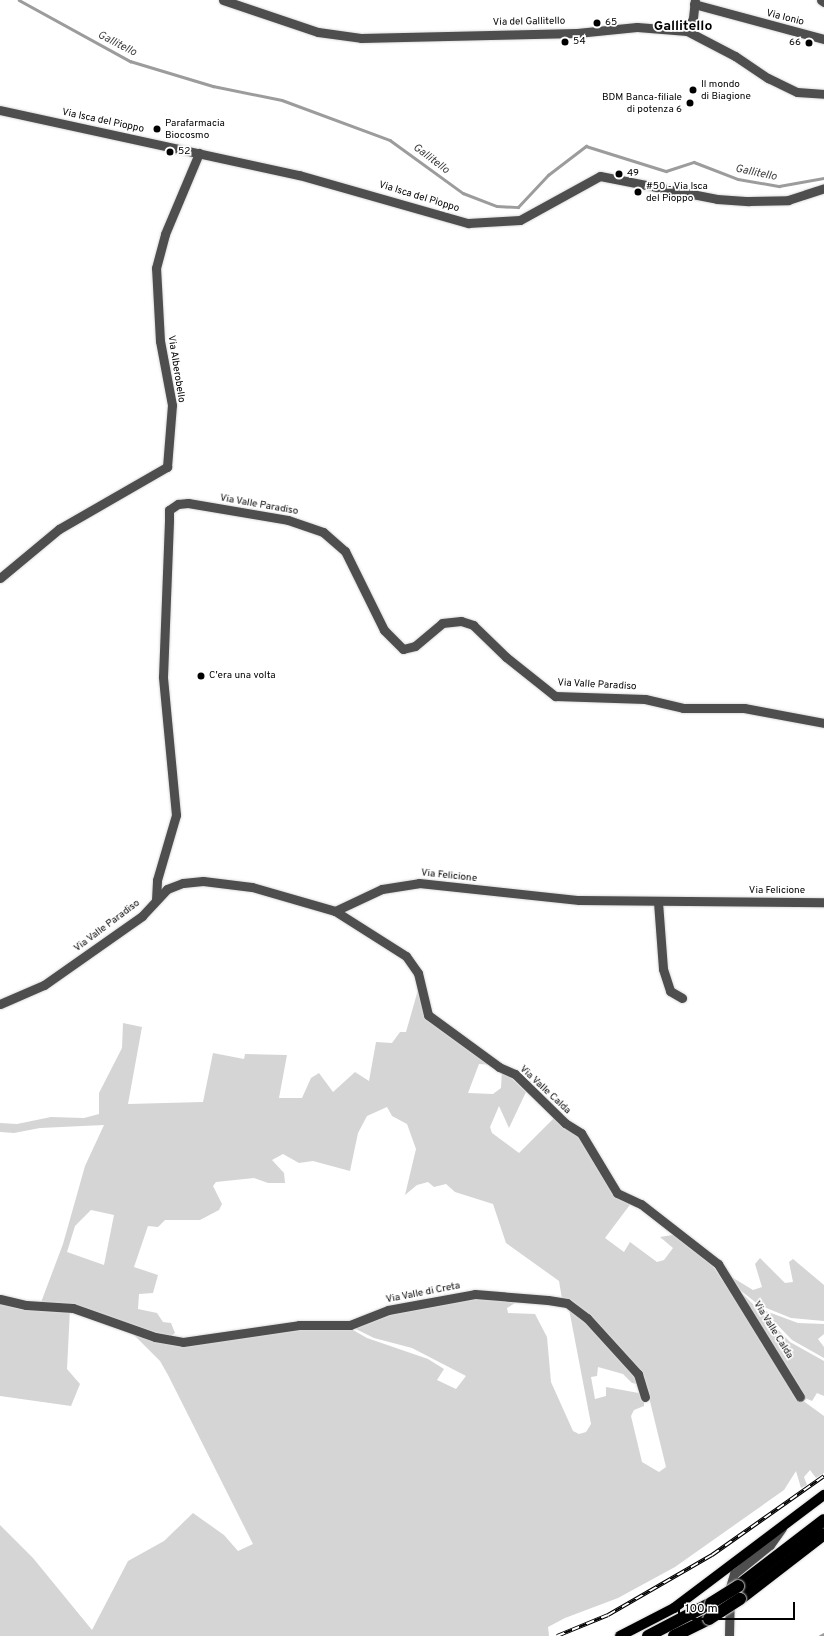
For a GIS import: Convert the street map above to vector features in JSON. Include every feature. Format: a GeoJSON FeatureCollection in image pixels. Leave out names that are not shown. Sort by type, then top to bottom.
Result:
{"type":"FeatureCollection","features":[{"type":"Feature","properties":{"kind":"highway"},"geometry":{"type":"LineString","coordinates":[[648,1636],[711,1604],[738,1586],[824,1520]]}},
{"type":"Feature","properties":{"kind":"highway"},"geometry":{"type":"LineString","coordinates":[[674,1636],[709,1619],[740,1599],[824,1534]]}},
{"type":"Feature","properties":{"kind":"main road"},"geometry":{"type":"LineString","coordinates":[[620,1636],[674,1608],[784,1523],[824,1495]]}},
{"type":"Feature","properties":{"kind":"street","name":"Via del Gallitello"},"geometry":{"type":"LineString","coordinates":[[224,0],[318,32],[361,38],[577,33],[637,27],[687,31],[773,81],[797,92],[824,94]]}},
{"type":"Feature","properties":{"kind":"street"},"geometry":{"type":"LineString","coordinates":[[687,31],[695,2]]}},
{"type":"Feature","properties":{"kind":"street","name":"Via Ionio"},"geometry":{"type":"LineString","coordinates":[[695,2],[824,39]]}},
{"type":"Feature","properties":{"kind":"street","name":"Via Isca del Pioppo"},"geometry":{"type":"LineString","coordinates":[[0,110],[345,186],[439,217],[480,224],[520,220],[600,176],[741,201],[788,200],[824,188]]}},
{"type":"Feature","properties":{"kind":"street","name":"Via Alberobello"},"geometry":{"type":"LineString","coordinates":[[0,578],[59,529],[167,467],[172,405],[160,341],[156,268],[165,234],[199,153]]}},
{"type":"Feature","properties":{"kind":"street","name":"Via Valle Paradiso"},"geometry":{"type":"LineString","coordinates":[[0,1004],[44,985],[142,916],[156,900],[156,880],[176,815],[163,677],[170,510],[182,503],[288,520],[323,532],[345,551],[386,634],[403,649],[412,648],[442,623],[461,621],[473,625],[506,657],[555,696],[644,699],[683,708],[744,708],[824,723]]}},
{"type":"Feature","properties":{"kind":"street"},"geometry":{"type":"LineString","coordinates":[[156,900],[167,889],[203,881],[252,887],[335,911]]}},
{"type":"Feature","properties":{"kind":"street","name":"Via Felicione"},"geometry":{"type":"LineString","coordinates":[[335,911],[382,889],[419,883],[579,900],[658,902],[824,902]]}},
{"type":"Feature","properties":{"kind":"street"},"geometry":{"type":"LineString","coordinates":[[658,902],[663,969],[670,991],[682,998]]}},
{"type":"Feature","properties":{"kind":"street","name":"Via Valle Calda"},"geometry":{"type":"LineString","coordinates":[[335,911],[406,956],[418,973],[428,1015],[499,1067],[515,1074],[564,1123],[581,1133],[617,1193],[641,1204],[718,1264],[800,1397]]}},
{"type":"Feature","properties":{"kind":"street","name":"Via Valle di Creta"},"geometry":{"type":"LineString","coordinates":[[0,1299],[26,1305],[73,1308],[155,1337],[183,1342],[299,1325],[350,1325],[388,1310],[475,1294],[548,1300],[567,1303],[587,1318],[638,1374],[645,1397]]}},
{"type":"Feature","properties":{"kind":"street"},"geometry":{"type":"LineString","coordinates":[[729,1636],[730,1586],[734,1574],[770,1545],[784,1523]]}},
{"type":"Feature","properties":{"kind":"shaded area"},"geometry":{"type":"Polygon","coordinates":[[[418,990],[427,1011],[496,1065],[479,1064],[468,1093],[493,1094],[501,1088],[502,1069],[526,1092],[509,1128],[499,1106],[490,1127],[492,1133],[519,1153],[556,1116],[576,1132],[606,1179],[632,1202],[605,1238],[624,1252],[630,1242],[657,1262],[664,1260],[673,1248],[660,1237],[679,1234],[709,1260],[802,1400],[824,1416],[824,1473],[816,1478],[810,1470],[804,1477],[807,1485],[801,1488],[796,1471],[784,1490],[675,1567],[618,1598],[565,1618],[548,1627],[549,1636],[0,1636],[0,1525],[33,1558],[92,1630],[128,1561],[164,1541],[193,1513],[224,1535],[238,1551],[253,1544],[160,1361],[128,1329],[169,1340],[346,1326],[367,1338],[428,1359],[444,1369],[437,1380],[456,1389],[466,1376],[412,1348],[374,1338],[354,1328],[389,1310],[473,1296],[503,1298],[515,1303],[507,1308],[508,1313],[535,1314],[547,1337],[551,1382],[573,1431],[579,1434],[586,1432],[591,1424],[569,1309],[571,1306],[643,1385],[632,1383],[623,1374],[598,1367],[597,1376],[591,1377],[595,1399],[606,1396],[606,1387],[644,1394],[644,1406],[634,1410],[631,1416],[642,1462],[659,1472],[666,1467],[644,1377],[600,1326],[562,1299],[559,1281],[506,1243],[493,1204],[455,1192],[446,1184],[434,1187],[428,1182],[417,1185],[405,1195],[416,1149],[407,1124],[392,1116],[387,1107],[367,1116],[358,1133],[350,1171],[313,1161],[299,1163],[283,1154],[272,1160],[284,1173],[285,1183],[268,1183],[254,1178],[216,1182],[213,1186],[222,1204],[219,1210],[200,1220],[165,1220],[158,1227],[148,1226],[134,1267],[158,1275],[153,1293],[139,1294],[138,1309],[157,1313],[163,1322],[171,1323],[175,1333],[170,1337],[73,1305],[40,1305],[63,1244],[85,1166],[104,1125],[40,1128],[14,1133],[0,1132],[0,1123],[17,1124],[51,1117],[84,1118],[99,1114],[99,1093],[122,1048],[123,1023],[142,1027],[128,1104],[203,1102],[213,1053],[244,1059],[245,1054],[287,1055],[279,1098],[302,1098],[311,1078],[319,1073],[333,1092],[355,1072],[369,1081],[376,1042],[392,1043],[400,1032],[406,1032],[418,990]],[[91,1210],[75,1226],[67,1252],[104,1265],[114,1215],[91,1210]]]}},
{"type":"Feature","properties":{"kind":"shaded area"},"geometry":{"type":"Polygon","coordinates":[[[760,1258],[785,1283],[793,1282],[789,1262],[793,1259],[824,1285],[824,1321],[791,1318],[759,1305],[731,1283],[725,1273],[753,1290],[762,1287],[755,1264],[760,1258]]]}},
{"type":"Feature","properties":{"kind":"shaded area"},"geometry":{"type":"Polygon","coordinates":[[[737,1288],[790,1342],[824,1361],[824,1396],[817,1393],[812,1401],[805,1398],[737,1288]]]}},
{"type":"Feature","properties":{"kind":"shaded area"},"geometry":{"type":"Polygon","coordinates":[[[0,1301],[70,1309],[67,1369],[80,1384],[71,1406],[0,1396],[0,1301]]]}},
{"type":"Feature","properties":{"kind":"shaded area"},"geometry":{"type":"Polygon","coordinates":[[[763,1310],[798,1323],[824,1324],[824,1334],[818,1339],[824,1347],[824,1358],[792,1340],[763,1310]]]}},
{"type":"Feature","properties":{"kind":"waterway","name":"Gallitello"},"geometry":{"type":"LineString","coordinates":[[19,0],[130,61],[213,86],[282,100],[390,140],[463,193],[497,206],[518,207],[548,175],[586,146],[666,171],[694,162],[738,179],[779,186],[824,178]]}},
{"type":"Feature","properties":{"kind":"waterway"},"geometry":{"type":"LineString","coordinates":[[820,1636],[824,1634]]}},
{"type":"Feature","properties":{"kind":"railway"},"geometry":{"type":"LineString","coordinates":[[557,1636],[608,1615],[712,1555],[824,1476]]}},
{"type":"Feature","properties":{"kind":"place","name":"65"},"geometry":{"type":"Point","coordinates":[597,23]}},
{"type":"Feature","properties":{"kind":"place","name":"54"},"geometry":{"type":"Point","coordinates":[565,42]}},
{"type":"Feature","properties":{"kind":"place","name":"66"},"geometry":{"type":"Point","coordinates":[809,43]}},
{"type":"Feature","properties":{"kind":"place","name":"Il mondo di Biagione"},"geometry":{"type":"Point","coordinates":[693,90]}},
{"type":"Feature","properties":{"kind":"place","name":"BDM Banca-filiale di potenza 6"},"geometry":{"type":"Point","coordinates":[690,103]}},
{"type":"Feature","properties":{"kind":"place","name":"Parafarmacia Biocosmo"},"geometry":{"type":"Point","coordinates":[157,129]}},
{"type":"Feature","properties":{"kind":"place","name":"52"},"geometry":{"type":"Point","coordinates":[170,152]}},
{"type":"Feature","properties":{"kind":"place","name":"49"},"geometry":{"type":"Point","coordinates":[619,174]}},
{"type":"Feature","properties":{"kind":"place","name":"#50 - Via Isca del Pioppo"},"geometry":{"type":"Point","coordinates":[638,192]}},
{"type":"Feature","properties":{"kind":"place","name":"C'era una volta"},"geometry":{"type":"Point","coordinates":[201,676]}},
{"type":"Feature","properties":{"kind":"district","name":"Gallitello"},"geometry":{"type":"Point","coordinates":[683,27]}}]}
